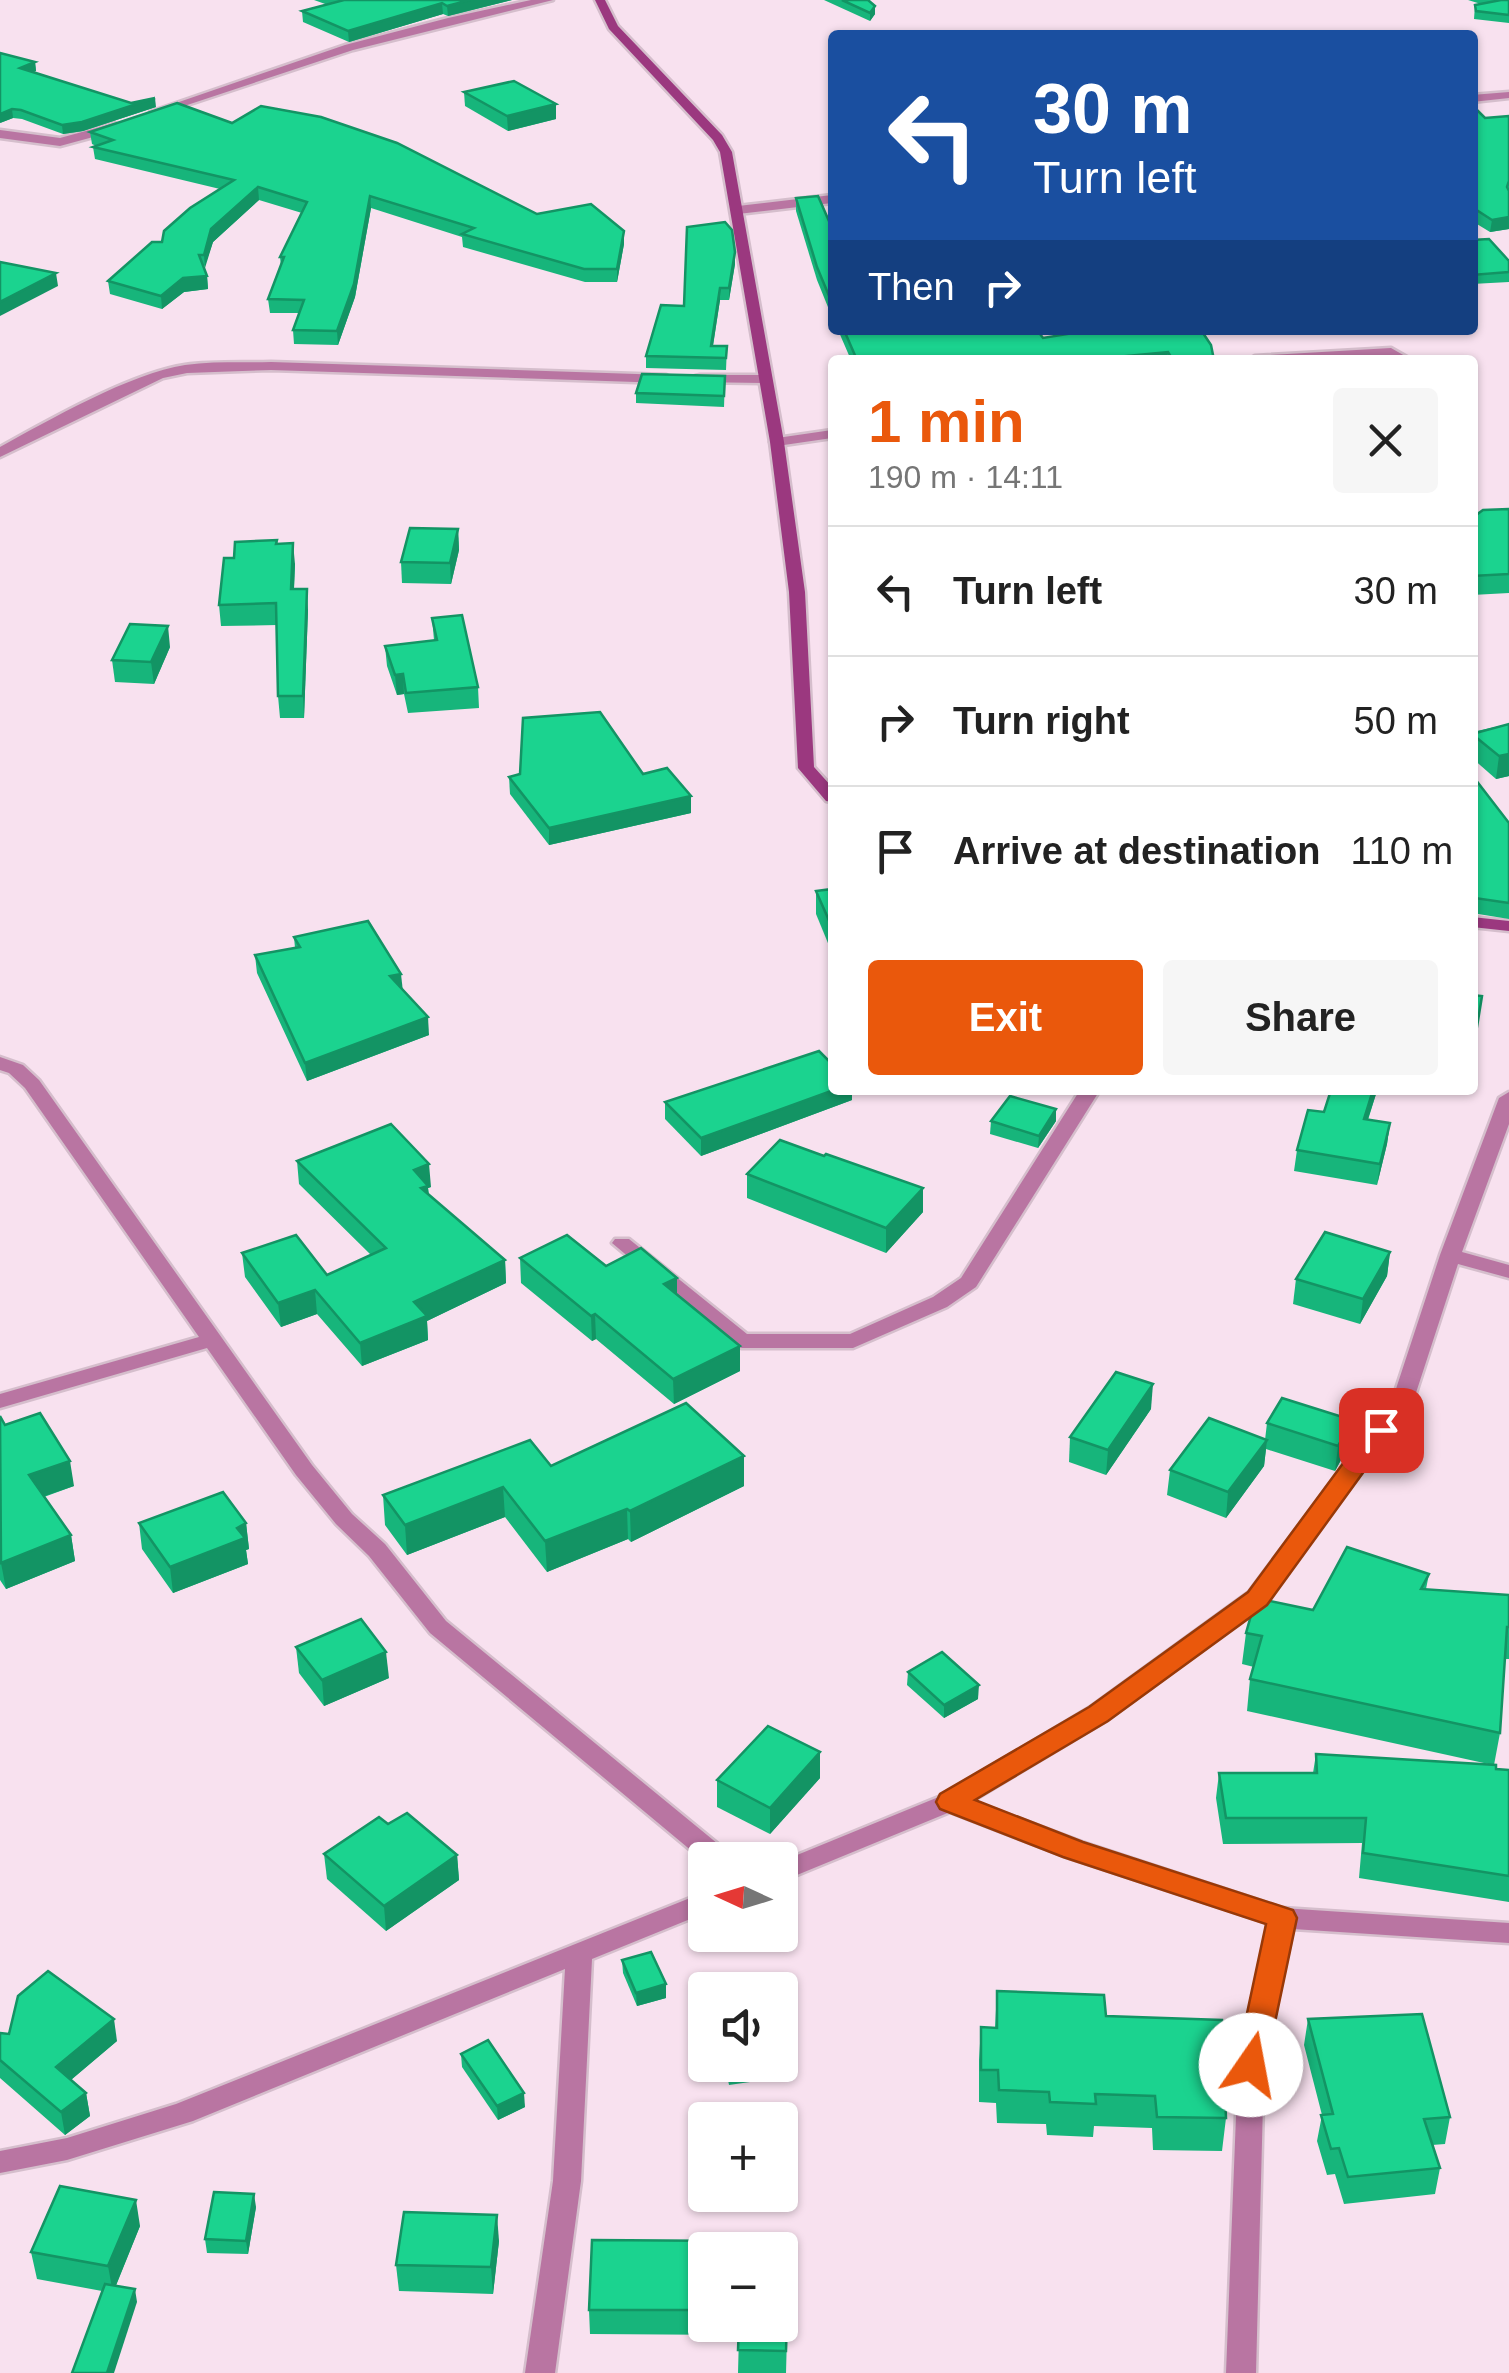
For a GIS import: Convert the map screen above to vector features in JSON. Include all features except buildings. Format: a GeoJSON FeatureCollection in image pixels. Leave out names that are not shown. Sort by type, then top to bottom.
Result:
{"type":"FeatureCollection","features":[{"type":"Feature","properties":{"kind":"street"},"geometry":{"type":"LineString","coordinates":[[140,118],[248,79],[446,20],[548,0]]}},
{"type":"Feature","properties":{"kind":"street"},"geometry":{"type":"LineString","coordinates":[[600,0],[613,27],[718,138],[726,152],[777,442],[797,592],[802,750],[806,768],[828,793]]}},
{"type":"Feature","properties":{"kind":"street"},"geometry":{"type":"LineString","coordinates":[[1478,98],[1509,95]]}},
{"type":"Feature","properties":{"kind":"street"},"geometry":{"type":"LineString","coordinates":[[0,134],[72,141],[122,125]]}},
{"type":"Feature","properties":{"kind":"street"},"geometry":{"type":"LineString","coordinates":[[738,210],[828,199]]}},
{"type":"Feature","properties":{"kind":"street"},"geometry":{"type":"LineString","coordinates":[[1340,355],[1396,355]]}},
{"type":"Feature","properties":{"kind":"street"},"geometry":{"type":"LineString","coordinates":[[0,452],[158,374],[188,368],[271,366],[764,379]]}},
{"type":"Feature","properties":{"kind":"street"},"geometry":{"type":"LineString","coordinates":[[777,442],[828,435]]}},
{"type":"Feature","properties":{"kind":"street"},"geometry":{"type":"LineString","coordinates":[[1478,923],[1509,926]]}},
{"type":"Feature","properties":{"kind":"street"},"geometry":{"type":"LineString","coordinates":[[0,1063],[16,1068],[32,1084],[304,1470],[398,1574],[438,1627],[698,1842]]}},
{"type":"Feature","properties":{"kind":"street"},"geometry":{"type":"LineString","coordinates":[[622,1243],[742,1341],[852,1342],[940,1302],[969,1282],[1087,1095]]}},
{"type":"Feature","properties":{"kind":"street"},"geometry":{"type":"LineString","coordinates":[[798,1865],[950,1802],[1098,1714],[1257,1598],[1402,1402],[1450,1255],[1509,1098]]}},
{"type":"Feature","properties":{"kind":"street"},"geometry":{"type":"LineString","coordinates":[[1450,1255],[1509,1272]]}},
{"type":"Feature","properties":{"kind":"street"},"geometry":{"type":"LineString","coordinates":[[0,1401],[212,1340]]}},
{"type":"Feature","properties":{"kind":"street"},"geometry":{"type":"LineString","coordinates":[[950,1802],[1073,1850],[1282,1918],[1509,1932]]}},
{"type":"Feature","properties":{"kind":"street"},"geometry":{"type":"LineString","coordinates":[[2,2165],[183,2113],[688,1909]]}},
{"type":"Feature","properties":{"kind":"street"},"geometry":{"type":"LineString","coordinates":[[1241,2373],[1251,2065],[1282,1918]]}},
{"type":"Feature","properties":{"kind":"street"},"geometry":{"type":"LineString","coordinates":[[540,2373],[566,2180],[579,1951]]}},
{"type":"Feature","properties":{"kind":"route"},"geometry":{"type":"LineString","coordinates":[[1251,2065],[1282,1918],[1073,1850],[950,1802],[1098,1714],[1257,1598],[1381,1430]]}}]}
